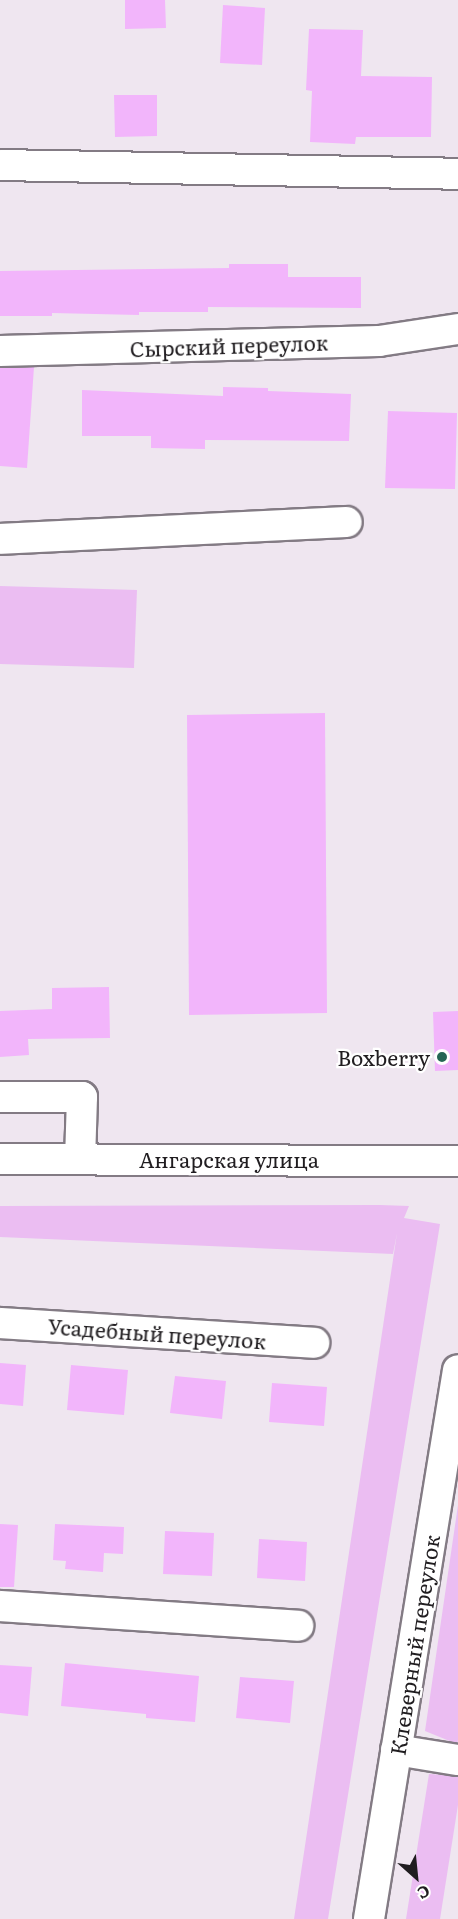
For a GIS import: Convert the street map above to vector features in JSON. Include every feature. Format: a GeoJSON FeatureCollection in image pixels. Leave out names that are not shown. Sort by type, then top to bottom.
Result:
{"type":"FeatureCollection","features":[{"type":"Feature","properties":{"kind":"street"},"geometry":{"type":"LineString","coordinates":[[0,165],[458,174]]}},
{"type":"Feature","properties":{"kind":"street","name":"Сырский переулок"},"geometry":{"type":"LineString","coordinates":[[0,351],[380,340],[458,329]]}},
{"type":"Feature","properties":{"kind":"street"},"geometry":{"type":"LineString","coordinates":[[0,539],[347,522]]}},
{"type":"Feature","properties":{"kind":"street"},"geometry":{"type":"LineString","coordinates":[[0,1097],[82,1097],[80,1159]]}},
{"type":"Feature","properties":{"kind":"street","name":"Ангарская улица"},"geometry":{"type":"LineString","coordinates":[[0,1159],[458,1161]]}},
{"type":"Feature","properties":{"kind":"street","name":"Усадебный переулок"},"geometry":{"type":"LineString","coordinates":[[0,1323],[314,1342]]}},
{"type":"Feature","properties":{"kind":"street","name":"Клеверный переулок"},"geometry":{"type":"LineString","coordinates":[[369,1919],[396,1750],[452,1456],[458,1370]]}},
{"type":"Feature","properties":{"kind":"street"},"geometry":{"type":"LineString","coordinates":[[0,1606],[298,1626]]}},
{"type":"Feature","properties":{"kind":"street"},"geometry":{"type":"LineString","coordinates":[[396,1750],[458,1760]]}},
{"type":"Feature","properties":{"kind":"shaded area"},"geometry":{"type":"Polygon","coordinates":[[[0,586],[137,590],[134,668],[0,664],[0,586]]]}},
{"type":"Feature","properties":{"kind":"shaded area"},"geometry":{"type":"Polygon","coordinates":[[[0,1206],[409,1206],[404,1218],[440,1224],[328,1919],[294,1919],[397,1233],[393,1254],[0,1237],[0,1206]]]}},
{"type":"Feature","properties":{"kind":"shaded area"},"geometry":{"type":"Polygon","coordinates":[[[458,1505],[458,1740],[457,1744],[425,1731],[458,1505]]]}},
{"type":"Feature","properties":{"kind":"shaded area"},"geometry":{"type":"Polygon","coordinates":[[[429,1774],[458,1776],[458,1805],[440,1919],[406,1919],[429,1774]]]}},
{"type":"Feature","properties":{"kind":"building"},"geometry":{"type":"Polygon","coordinates":[[[125,0],[165,0],[166,28],[125,29],[125,0]]]}},
{"type":"Feature","properties":{"kind":"building"},"geometry":{"type":"Polygon","coordinates":[[[223,5],[265,8],[262,65],[220,63],[223,5]]]}},
{"type":"Feature","properties":{"kind":"building"},"geometry":{"type":"Polygon","coordinates":[[[309,29],[363,30],[361,76],[432,77],[431,137],[356,137],[355,144],[310,142],[312,91],[306,90],[309,29]]]}},
{"type":"Feature","properties":{"kind":"building"},"geometry":{"type":"Polygon","coordinates":[[[114,95],[157,95],[157,136],[115,137],[114,95]]]}},
{"type":"Feature","properties":{"kind":"building"},"geometry":{"type":"Polygon","coordinates":[[[229,264],[288,264],[288,277],[361,277],[361,308],[208,307],[208,312],[139,312],[139,315],[52,313],[52,316],[0,316],[0,271],[229,268],[229,264]]]}},
{"type":"Feature","properties":{"kind":"building"},"geometry":{"type":"Polygon","coordinates":[[[34,367],[27,468],[0,466],[0,368],[34,367]]]}},
{"type":"Feature","properties":{"kind":"building"},"geometry":{"type":"Polygon","coordinates":[[[223,387],[351,394],[349,441],[205,440],[205,449],[151,448],[151,436],[82,436],[82,390],[223,396],[223,387]]]}},
{"type":"Feature","properties":{"kind":"building"},"geometry":{"type":"Polygon","coordinates":[[[388,411],[457,413],[455,489],[385,488],[388,411]]]}},
{"type":"Feature","properties":{"kind":"building"},"geometry":{"type":"Polygon","coordinates":[[[325,713],[327,1013],[189,1015],[187,715],[325,713]]]}},
{"type":"Feature","properties":{"kind":"building"},"geometry":{"type":"Polygon","coordinates":[[[109,987],[110,1038],[28,1039],[29,1055],[0,1057],[0,1011],[52,1009],[52,988],[109,987]]]}},
{"type":"Feature","properties":{"kind":"building"},"geometry":{"type":"Polygon","coordinates":[[[458,1011],[458,1070],[435,1071],[433,1012],[458,1011]]]}},
{"type":"Feature","properties":{"kind":"building"},"geometry":{"type":"Polygon","coordinates":[[[0,1363],[26,1365],[23,1406],[0,1404],[0,1363]]]}},
{"type":"Feature","properties":{"kind":"building"},"geometry":{"type":"Polygon","coordinates":[[[71,1365],[128,1370],[124,1415],[67,1410],[71,1365]]]}},
{"type":"Feature","properties":{"kind":"building"},"geometry":{"type":"Polygon","coordinates":[[[175,1376],[226,1381],[222,1419],[170,1413],[175,1376]]]}},
{"type":"Feature","properties":{"kind":"building"},"geometry":{"type":"Polygon","coordinates":[[[272,1383],[327,1387],[324,1426],[269,1422],[272,1383]]]}},
{"type":"Feature","properties":{"kind":"building"},"geometry":{"type":"Polygon","coordinates":[[[0,1524],[18,1525],[14,1587],[0,1587],[0,1524]]]}},
{"type":"Feature","properties":{"kind":"building"},"geometry":{"type":"Polygon","coordinates":[[[55,1524],[124,1527],[123,1554],[104,1553],[103,1572],[65,1569],[66,1561],[53,1560],[55,1524]]]}},
{"type":"Feature","properties":{"kind":"building"},"geometry":{"type":"Polygon","coordinates":[[[165,1531],[214,1533],[212,1576],[163,1574],[165,1531]]]}},
{"type":"Feature","properties":{"kind":"building"},"geometry":{"type":"Polygon","coordinates":[[[259,1539],[307,1542],[305,1581],[257,1578],[259,1539]]]}},
{"type":"Feature","properties":{"kind":"building"},"geometry":{"type":"Polygon","coordinates":[[[65,1663],[199,1676],[195,1722],[146,1718],[146,1714],[61,1706],[65,1663]]]}},
{"type":"Feature","properties":{"kind":"building"},"geometry":{"type":"Polygon","coordinates":[[[0,1665],[32,1667],[28,1716],[0,1713],[0,1665]]]}},
{"type":"Feature","properties":{"kind":"building"},"geometry":{"type":"Polygon","coordinates":[[[240,1677],[294,1681],[290,1723],[236,1718],[240,1677]]]}},
{"type":"Feature","properties":{"kind":"place","name":"Boxberry"},"geometry":{"type":"Point","coordinates":[442,1057]}}]}
